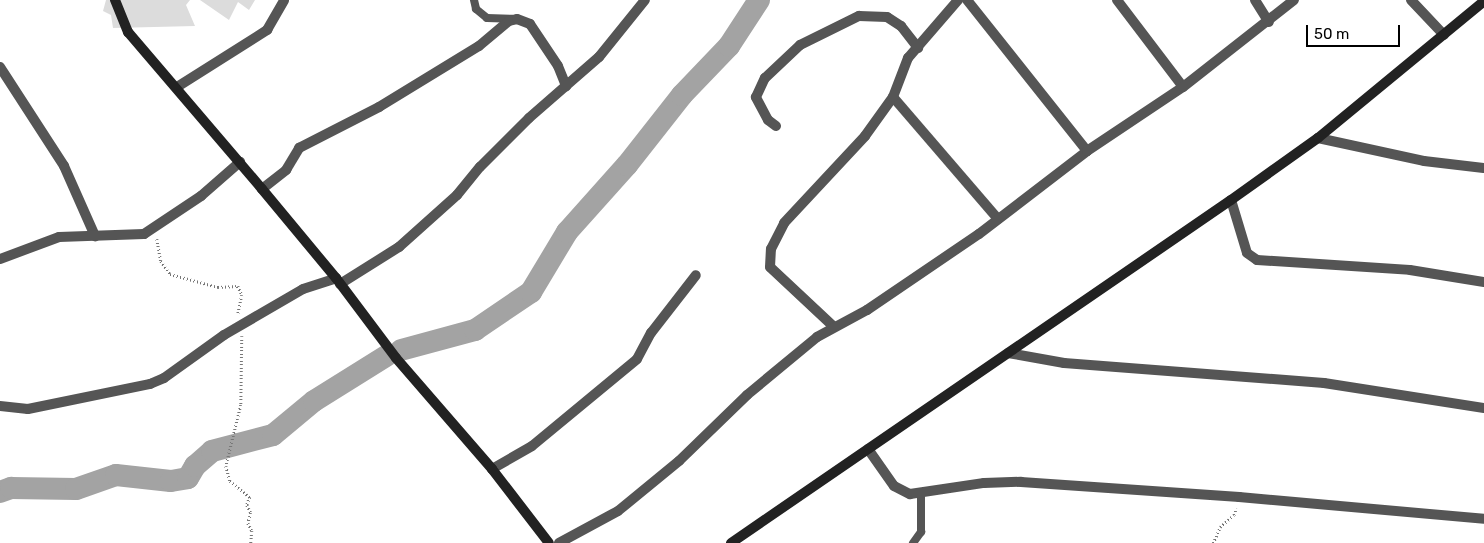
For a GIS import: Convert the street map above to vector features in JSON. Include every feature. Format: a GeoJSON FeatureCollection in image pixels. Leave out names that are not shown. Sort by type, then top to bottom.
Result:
{"type":"FeatureCollection","features":[{"type":"Feature","properties":{"kind":"street"},"geometry":{"type":"LineString","coordinates":[[115,0],[128,32],[240,162],[338,281],[396,358],[492,469],[549,543]]}},
{"type":"Feature","properties":{"kind":"street"},"geometry":{"type":"LineString","coordinates":[[177,87],[267,30],[284,0]]}},
{"type":"Feature","properties":{"kind":"street"},"geometry":{"type":"LineString","coordinates":[[0,406],[28,409],[150,384],[164,378],[238,326],[303,290],[338,281],[411,237],[457,195],[504,143],[610,45],[645,0]]}},
{"type":"Feature","properties":{"kind":"street"},"geometry":{"type":"LineString","coordinates":[[833,326],[770,267],[769,257],[784,223],[865,136],[893,98],[908,58],[958,0]]}},
{"type":"Feature","properties":{"kind":"street"},"geometry":{"type":"LineString","coordinates":[[967,0],[1087,152]]}},
{"type":"Feature","properties":{"kind":"street"},"geometry":{"type":"LineString","coordinates":[[1117,0],[1183,87]]}},
{"type":"Feature","properties":{"kind":"street"},"geometry":{"type":"LineString","coordinates":[[1254,0],[1269,22]]}},
{"type":"Feature","properties":{"kind":"street"},"geometry":{"type":"LineString","coordinates":[[560,543],[618,511],[679,461],[747,395],[833,326],[878,303],[998,219],[1087,152],[1183,87],[1269,22],[1294,0]]}},
{"type":"Feature","properties":{"kind":"street"},"geometry":{"type":"LineString","coordinates":[[1411,0],[1444,35]]}},
{"type":"Feature","properties":{"kind":"street"},"geometry":{"type":"LineString","coordinates":[[731,543],[1232,200],[1318,138],[1484,1]]}},
{"type":"Feature","properties":{"kind":"street"},"geometry":{"type":"LineString","coordinates":[[776,126],[768,120],[756,97],[765,78],[800,45],[859,16],[887,17],[901,26],[918,48]]}},
{"type":"Feature","properties":{"kind":"street"},"geometry":{"type":"LineString","coordinates":[[262,189],[286,170],[299,148],[379,107],[516,19],[530,24],[558,66],[566,86]]}},
{"type":"Feature","properties":{"kind":"street"},"geometry":{"type":"LineString","coordinates":[[0,67],[64,166],[95,236]]}},
{"type":"Feature","properties":{"kind":"street"},"geometry":{"type":"LineString","coordinates":[[893,98],[998,219]]}},
{"type":"Feature","properties":{"kind":"street"},"geometry":{"type":"LineString","coordinates":[[1318,138],[1424,161],[1484,168]]}},
{"type":"Feature","properties":{"kind":"street"},"geometry":{"type":"LineString","coordinates":[[0,259],[58,237],[133,236],[152,230],[201,196],[240,162]]}},
{"type":"Feature","properties":{"kind":"street"},"geometry":{"type":"LineString","coordinates":[[1232,200],[1247,253],[1257,260],[1427,271],[1484,282]]}},
{"type":"Feature","properties":{"kind":"street"},"geometry":{"type":"LineString","coordinates":[[492,469],[540,440],[637,359],[651,333],[696,275]]}},
{"type":"Feature","properties":{"kind":"street"},"geometry":{"type":"LineString","coordinates":[[1008,353],[1064,363],[1324,383],[1484,408]]}},
{"type":"Feature","properties":{"kind":"street"},"geometry":{"type":"LineString","coordinates":[[868,449],[894,486],[910,494],[920,495],[984,483],[1021,482],[1239,497],[1484,519]]}},
{"type":"Feature","properties":{"kind":"lane"},"geometry":{"type":"LineString","coordinates":[[474,0],[476,10],[487,18],[516,19]]}},
{"type":"Feature","properties":{"kind":"lane"},"geometry":{"type":"LineString","coordinates":[[913,543],[921,532],[920,495]]}},
{"type":"Feature","properties":{"kind":"path"},"geometry":{"type":"LineString","coordinates":[[152,230],[161,261],[170,274],[218,287],[238,286],[242,294],[238,326],[244,343],[241,405],[226,466],[230,481],[250,497],[247,505],[251,512],[248,523],[252,530],[250,543]]}},
{"type":"Feature","properties":{"kind":"path"},"geometry":{"type":"LineString","coordinates":[[1212,543],[1220,527],[1234,515],[1239,497]]}},
{"type":"Feature","properties":{"kind":"shaded area"},"geometry":{"type":"Polygon","coordinates":[[[106,0],[190,0],[186,5],[195,26],[113,28],[111,15],[103,11],[106,0]]]}},
{"type":"Feature","properties":{"kind":"shaded area"},"geometry":{"type":"Polygon","coordinates":[[[200,0],[255,0],[249,10],[238,2],[229,20],[200,0]]]}},
{"type":"Feature","properties":{"kind":"waterway"},"geometry":{"type":"LineString","coordinates":[[401,350],[475,330],[531,292],[567,232],[627,165],[682,95],[729,46],[759,0]]}},
{"type":"Feature","properties":{"kind":"waterway"},"geometry":{"type":"LineString","coordinates":[[0,492],[11,488],[76,489],[116,475],[171,481],[188,478],[195,466],[212,451],[273,435],[314,401],[386,356]]}}]}
